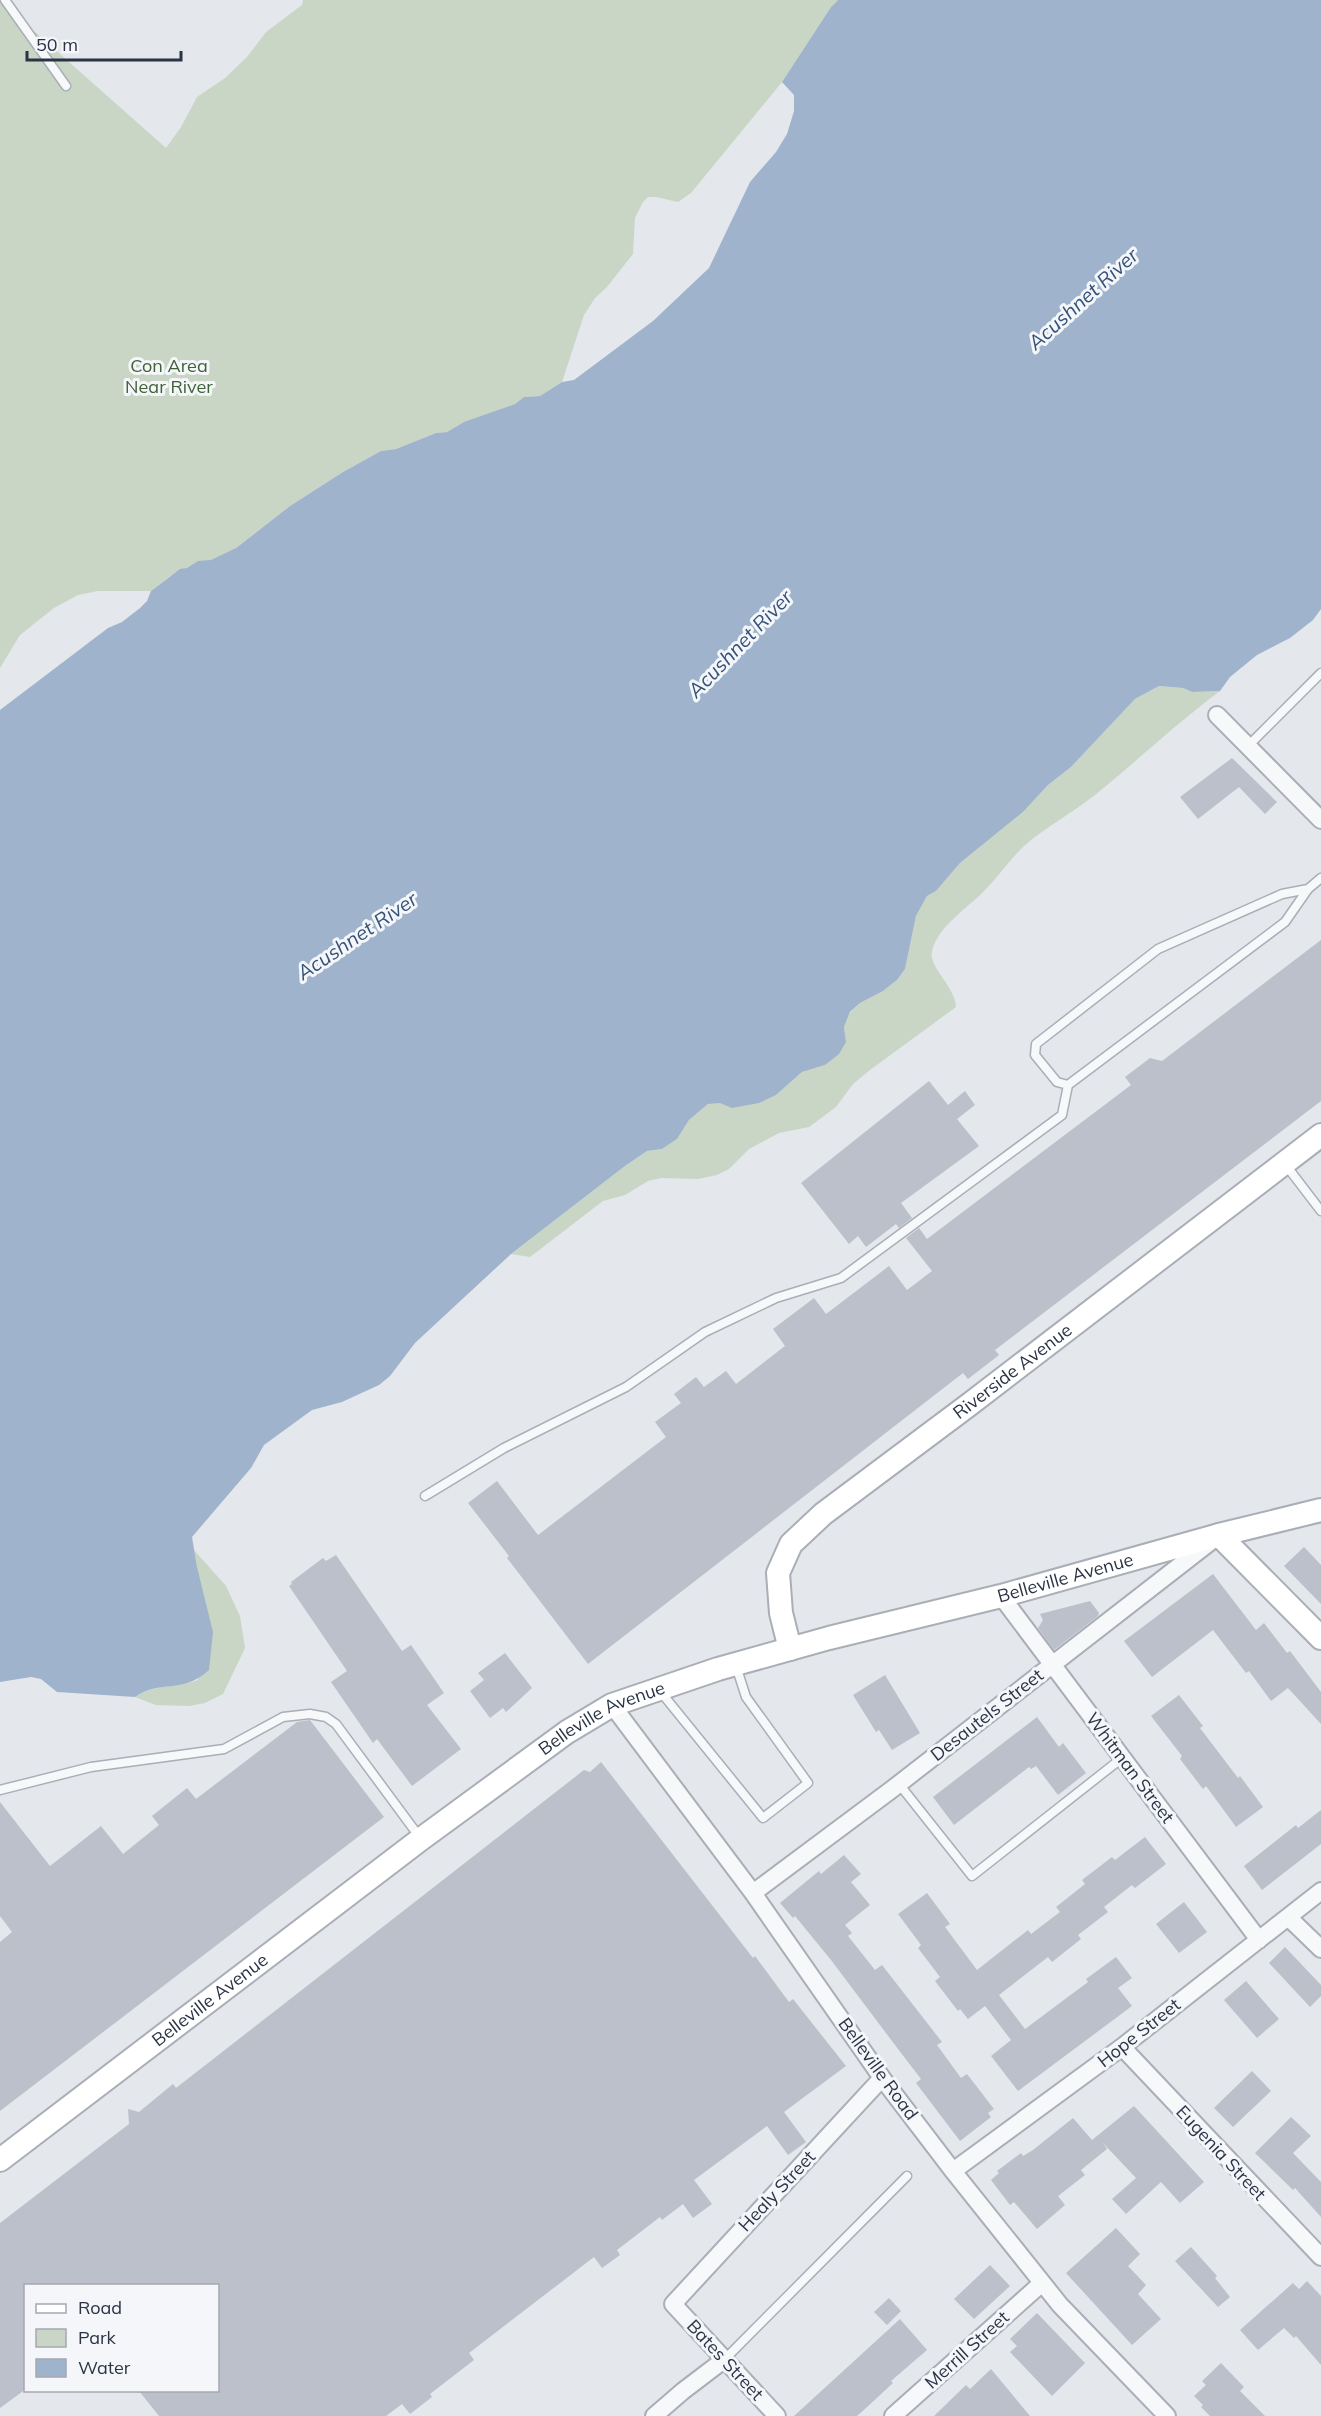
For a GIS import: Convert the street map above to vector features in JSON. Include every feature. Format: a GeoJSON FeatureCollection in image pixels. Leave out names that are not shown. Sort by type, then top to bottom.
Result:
{"type":"FeatureCollection","features":[{"type":"Feature","properties":{"kind":"main road","name":"Riverside Avenue"},"geometry":{"type":"LineString","coordinates":[[790,1649],[781,1613],[778,1573],[790,1544],[823,1514],[1321,1135]]}},
{"type":"Feature","properties":{"kind":"main road","name":"Belleville Avenue"},"geometry":{"type":"LineString","coordinates":[[0,2160],[421,1839],[567,1732],[612,1704],[790,1649],[1001,1596],[1219,1535],[1321,1510]]}},
{"type":"Feature","properties":{"kind":"main road"},"geometry":{"type":"LineString","coordinates":[[1219,1535],[1321,1638]]}},
{"type":"Feature","properties":{"kind":"street"},"geometry":{"type":"LineString","coordinates":[[1217,715],[1321,820]]}},
{"type":"Feature","properties":{"kind":"street","name":"Desautels Street"},"geometry":{"type":"LineString","coordinates":[[753,1893],[899,1784],[1219,1535]]}},
{"type":"Feature","properties":{"kind":"street","name":"Whitman Street"},"geometry":{"type":"LineString","coordinates":[[1001,1596],[1258,1940]]}},
{"type":"Feature","properties":{"kind":"street","name":"Belleville Road"},"geometry":{"type":"LineString","coordinates":[[612,1704],[753,1893],[882,2078],[953,2171],[1060,2305],[1167,2416]]}},
{"type":"Feature","properties":{"kind":"street","name":"Hope Street"},"geometry":{"type":"LineString","coordinates":[[953,2171],[1122,2048],[1321,1891]]}},
{"type":"Feature","properties":{"kind":"street"},"geometry":{"type":"LineString","coordinates":[[1288,1917],[1321,1949]]}},
{"type":"Feature","properties":{"kind":"street","name":"Eugenia Street"},"geometry":{"type":"LineString","coordinates":[[1122,2048],[1321,2257]]}},
{"type":"Feature","properties":{"kind":"street","name":"Healy Street"},"geometry":{"type":"LineString","coordinates":[[673,2304],[882,2078]]}},
{"type":"Feature","properties":{"kind":"street","name":"Merrill Street"},"geometry":{"type":"LineString","coordinates":[[893,2416],[1042,2283]]}},
{"type":"Feature","properties":{"kind":"street","name":"Bates Street"},"geometry":{"type":"LineString","coordinates":[[673,2304],[777,2416]]}},
{"type":"Feature","properties":{"kind":"street"},"geometry":{"type":"LineString","coordinates":[[654,2416],[725,2359]]}},
{"type":"Feature","properties":{"kind":"lane"},"geometry":{"type":"LineString","coordinates":[[5,0],[66,86]]}},
{"type":"Feature","properties":{"kind":"lane"},"geometry":{"type":"LineString","coordinates":[[1248,746],[1321,673]]}},
{"type":"Feature","properties":{"kind":"lane"},"geometry":{"type":"LineString","coordinates":[[425,1496],[504,1448],[626,1387],[705,1332],[776,1298],[841,1278],[1062,1115],[1068,1085],[1285,922],[1308,889],[1321,878]]}},
{"type":"Feature","properties":{"kind":"lane"},"geometry":{"type":"LineString","coordinates":[[1068,1085],[1057,1082],[1035,1055],[1036,1044],[1158,949],[1282,894],[1308,889]]}},
{"type":"Feature","properties":{"kind":"lane"},"geometry":{"type":"LineString","coordinates":[[1285,1163],[1320,1207]]}},
{"type":"Feature","properties":{"kind":"lane"},"geometry":{"type":"LineString","coordinates":[[658,1688],[763,1818],[808,1783],[746,1697],[736,1664]]}},
{"type":"Feature","properties":{"kind":"lane"},"geometry":{"type":"LineString","coordinates":[[0,1790],[91,1767],[218,1751],[283,1717],[310,1714],[326,1717],[336,1724],[421,1839]]}},
{"type":"Feature","properties":{"kind":"lane"},"geometry":{"type":"LineString","coordinates":[[899,1784],[972,1876],[1122,1758]]}},
{"type":"Feature","properties":{"kind":"lane"},"geometry":{"type":"LineString","coordinates":[[725,2359],[908,2176]]}},
{"type":"Feature","properties":{"kind":"green space","name":"Con Area Near River"},"geometry":{"type":"Polygon","coordinates":[[[303,0],[838,0],[831,7],[782,82],[691,193],[678,202],[648,197],[643,202],[635,218],[633,254],[607,287],[595,298],[584,315],[562,382],[540,396],[524,397],[515,404],[463,423],[447,432],[436,433],[396,449],[381,451],[290,506],[228,554],[170,576],[151,591],[98,591],[78,595],[54,608],[20,635],[0,668],[0,1],[166,148],[181,127],[197,97],[225,78],[247,57],[266,32],[302,5],[303,0]]]}},
{"type":"Feature","properties":{"kind":"green space"},"geometry":{"type":"Polygon","coordinates":[[[1159,686],[1183,688],[1192,692],[1220,691],[1095,795],[1024,846],[985,890],[940,933],[932,951],[932,957],[955,999],[956,1007],[870,1070],[853,1084],[836,1107],[809,1127],[779,1133],[749,1149],[729,1169],[717,1175],[698,1179],[661,1178],[648,1181],[625,1195],[603,1201],[530,1257],[511,1254],[625,1166],[647,1151],[662,1149],[677,1139],[689,1120],[708,1104],[776,1095],[802,1072],[825,1065],[846,1042],[844,1027],[850,1013],[860,1003],[883,991],[897,980],[905,969],[916,916],[927,896],[936,891],[960,863],[1023,812],[1048,785],[1071,767],[1135,699],[1159,686]]]}},
{"type":"Feature","properties":{"kind":"green space"},"geometry":{"type":"Polygon","coordinates":[[[194,1550],[226,1586],[240,1616],[245,1648],[223,1694],[205,1703],[189,1706],[156,1705],[135,1697],[150,1690],[198,1680],[197,1567],[194,1550]]]}},
{"type":"Feature","properties":{"kind":"water","name":"Acushnet River"},"geometry":{"type":"Polygon","coordinates":[[[838,0],[1321,0],[1321,609],[1313,620],[1290,638],[1257,655],[1230,677],[1220,691],[1192,692],[1183,688],[1159,686],[1135,699],[1071,767],[1048,785],[1023,812],[960,863],[936,891],[927,896],[916,916],[905,969],[897,980],[883,991],[860,1003],[850,1012],[844,1027],[846,1042],[839,1054],[825,1065],[802,1072],[776,1095],[759,1103],[732,1108],[720,1103],[708,1104],[689,1120],[677,1139],[662,1149],[647,1151],[625,1166],[511,1254],[415,1343],[390,1376],[379,1385],[342,1402],[312,1410],[264,1445],[251,1468],[192,1537],[213,1632],[209,1670],[190,1682],[153,1689],[135,1697],[57,1692],[41,1679],[31,1677],[0,1682],[0,710],[108,628],[122,622],[140,608],[147,601],[151,591],[180,569],[187,568],[198,561],[211,560],[236,548],[290,506],[381,451],[396,449],[436,433],[447,432],[464,422],[515,404],[524,397],[540,396],[562,382],[574,380],[653,321],[709,268],[750,182],[776,152],[787,134],[794,111],[794,95],[782,82],[831,7],[838,0]]]}},
{"type":"Feature","properties":{"kind":"building"},"geometry":{"type":"Polygon","coordinates":[[[1232,758],[1277,802],[1265,814],[1239,787],[1198,819],[1180,797],[1232,758]]]}},
{"type":"Feature","properties":{"kind":"building"},"geometry":{"type":"Polygon","coordinates":[[[1321,940],[1321,1101],[995,1350],[999,1355],[968,1379],[963,1373],[588,1664],[468,1503],[497,1481],[538,1535],[666,1437],[655,1422],[681,1403],[674,1394],[696,1377],[704,1387],[726,1371],[736,1384],[785,1346],[773,1329],[814,1298],[826,1314],[889,1266],[907,1290],[932,1271],[906,1238],[919,1228],[927,1239],[1131,1085],[1125,1077],[1150,1058],[1162,1061],[1321,940]]]}},
{"type":"Feature","properties":{"kind":"building"},"geometry":{"type":"Polygon","coordinates":[[[929,1081],[948,1105],[965,1091],[975,1105],[957,1119],[979,1146],[901,1203],[912,1218],[899,1228],[896,1224],[866,1247],[858,1236],[849,1244],[801,1183],[929,1081]]]}},
{"type":"Feature","properties":{"kind":"building"},"geometry":{"type":"Polygon","coordinates":[[[1304,1547],[1321,1565],[1321,1604],[1284,1566],[1304,1547]]]}},
{"type":"Feature","properties":{"kind":"building"},"geometry":{"type":"Polygon","coordinates":[[[336,1555],[402,1651],[411,1645],[444,1693],[427,1705],[461,1749],[412,1786],[377,1739],[373,1743],[331,1682],[347,1671],[289,1586],[291,1582],[323,1558],[326,1561],[336,1555]]]}},
{"type":"Feature","properties":{"kind":"building"},"geometry":{"type":"Polygon","coordinates":[[[1213,1574],[1256,1630],[1264,1623],[1287,1653],[1290,1651],[1321,1692],[1321,1724],[1288,1688],[1271,1701],[1249,1671],[1246,1673],[1213,1630],[1152,1677],[1124,1641],[1213,1574]]]}},
{"type":"Feature","properties":{"kind":"building"},"geometry":{"type":"Polygon","coordinates":[[[1090,1601],[1099,1613],[1098,1616],[1054,1650],[1038,1628],[1043,1620],[1040,1614],[1090,1601]]]}},
{"type":"Feature","properties":{"kind":"building"},"geometry":{"type":"Polygon","coordinates":[[[505,1653],[532,1688],[506,1712],[503,1708],[490,1718],[470,1691],[484,1680],[478,1673],[505,1653]]]}},
{"type":"Feature","properties":{"kind":"building"},"geometry":{"type":"Polygon","coordinates":[[[885,1675],[920,1733],[892,1750],[879,1730],[876,1732],[853,1695],[885,1675]]]}},
{"type":"Feature","properties":{"kind":"building"},"geometry":{"type":"Polygon","coordinates":[[[1179,1695],[1203,1726],[1200,1728],[1263,1807],[1236,1827],[1206,1786],[1203,1789],[1180,1759],[1182,1756],[1151,1716],[1179,1695]]]}},
{"type":"Feature","properties":{"kind":"building"},"geometry":{"type":"Polygon","coordinates":[[[1037,1717],[1059,1747],[1063,1743],[1086,1773],[1058,1795],[1036,1766],[1031,1769],[1029,1767],[954,1825],[933,1797],[1037,1717]]]}},
{"type":"Feature","properties":{"kind":"building"},"geometry":{"type":"Polygon","coordinates":[[[310,1720],[384,1817],[0,2111],[0,1942],[12,1932],[0,1916],[0,1802],[50,1866],[101,1826],[123,1854],[159,1825],[152,1816],[187,1788],[196,1799],[297,1722],[310,1720]]]}},
{"type":"Feature","properties":{"kind":"building"},"geometry":{"type":"Polygon","coordinates":[[[601,1762],[753,1958],[755,1956],[789,2002],[793,1999],[846,2066],[784,2112],[806,2142],[788,2155],[767,2126],[694,2180],[712,2204],[693,2218],[683,2204],[662,2220],[660,2217],[617,2250],[620,2255],[602,2268],[594,2257],[469,2353],[474,2360],[430,2394],[432,2397],[410,2414],[402,2404],[386,2416],[159,2416],[140,2392],[219,2392],[219,2284],[24,2284],[24,2390],[0,2408],[0,2223],[129,2124],[128,2109],[139,2112],[173,2084],[176,2088],[584,1770],[590,1772],[601,1762]]]}},
{"type":"Feature","properties":{"kind":"building"},"geometry":{"type":"Polygon","coordinates":[[[1321,1810],[1321,1844],[1262,1890],[1244,1866],[1296,1825],[1298,1828],[1321,1810]]]}},
{"type":"Feature","properties":{"kind":"building"},"geometry":{"type":"Polygon","coordinates":[[[1145,1837],[1166,1864],[1135,1888],[1132,1885],[1104,1907],[1108,1912],[1078,1935],[1081,1939],[1052,1962],[1048,1957],[999,1995],[1025,2029],[1088,1982],[1086,1979],[1116,1957],[1132,1978],[1118,1988],[1132,2006],[1018,2091],[991,2056],[1011,2040],[985,2006],[968,2019],[960,2009],[958,2011],[935,1981],[940,1977],[918,1948],[921,1945],[898,1914],[927,1893],[950,1924],[945,1927],[977,1970],[1028,1930],[1031,1934],[1060,1912],[1056,1907],[1085,1884],[1082,1880],[1112,1857],[1115,1860],[1145,1837]]]}},
{"type":"Feature","properties":{"kind":"building"},"geometry":{"type":"Polygon","coordinates":[[[844,1855],[861,1874],[851,1882],[870,1905],[845,1925],[852,1933],[848,1936],[875,1970],[882,1965],[942,2042],[937,2045],[961,2078],[967,2074],[994,2109],[988,2113],[991,2117],[960,2141],[916,2083],[921,2079],[831,1960],[795,1916],[793,1918],[780,1903],[819,1871],[821,1874],[844,1855]]]}},
{"type":"Feature","properties":{"kind":"building"},"geometry":{"type":"Polygon","coordinates":[[[1184,1902],[1207,1932],[1179,1953],[1156,1924],[1184,1902]]]}},
{"type":"Feature","properties":{"kind":"building"},"geometry":{"type":"Polygon","coordinates":[[[1285,1947],[1321,1985],[1321,1996],[1310,2007],[1269,1963],[1285,1947]]]}},
{"type":"Feature","properties":{"kind":"building"},"geometry":{"type":"Polygon","coordinates":[[[1246,1981],[1279,2019],[1257,2038],[1224,2000],[1246,1981]]]}},
{"type":"Feature","properties":{"kind":"building"},"geometry":{"type":"Polygon","coordinates":[[[1252,2071],[1271,2091],[1233,2127],[1214,2108],[1252,2071]]]}},
{"type":"Feature","properties":{"kind":"building"},"geometry":{"type":"Polygon","coordinates":[[[1134,2106],[1204,2182],[1180,2203],[1161,2182],[1126,2214],[1112,2199],[1136,2178],[1103,2143],[1107,2149],[1081,2170],[1085,2175],[1058,2196],[1065,2205],[1037,2229],[1014,2202],[1010,2205],[991,2180],[999,2173],[997,2171],[1021,2153],[1023,2156],[1033,2150],[1073,2118],[1092,2140],[1134,2106]]]}},
{"type":"Feature","properties":{"kind":"building"},"geometry":{"type":"Polygon","coordinates":[[[1291,2117],[1311,2136],[1293,2153],[1321,2182],[1321,2217],[1295,2188],[1293,2190],[1255,2153],[1291,2117]]]}},
{"type":"Feature","properties":{"kind":"building"},"geometry":{"type":"Polygon","coordinates":[[[1116,2228],[1140,2254],[1128,2266],[1146,2285],[1138,2294],[1161,2319],[1132,2345],[1066,2273],[1116,2228]]]}},
{"type":"Feature","properties":{"kind":"building"},"geometry":{"type":"Polygon","coordinates":[[[1191,2247],[1217,2276],[1215,2278],[1230,2297],[1218,2307],[1175,2261],[1191,2247]]]}},
{"type":"Feature","properties":{"kind":"building"},"geometry":{"type":"Polygon","coordinates":[[[990,2265],[1010,2286],[974,2319],[954,2299],[990,2265]]]}},
{"type":"Feature","properties":{"kind":"building"},"geometry":{"type":"Polygon","coordinates":[[[1307,2281],[1321,2296],[1321,2365],[1296,2336],[1294,2338],[1284,2328],[1258,2350],[1240,2330],[1293,2283],[1299,2289],[1307,2281]]]}},
{"type":"Feature","properties":{"kind":"building"},"geometry":{"type":"Polygon","coordinates":[[[889,2298],[901,2311],[887,2325],[874,2312],[889,2298]]]}},
{"type":"Feature","properties":{"kind":"building"},"geometry":{"type":"Polygon","coordinates":[[[1037,2313],[1085,2363],[1052,2396],[1010,2352],[1017,2346],[1010,2339],[1037,2313]]]}},
{"type":"Feature","properties":{"kind":"building"},"geometry":{"type":"Polygon","coordinates":[[[900,2319],[927,2350],[891,2381],[893,2383],[866,2408],[857,2416],[794,2416],[900,2319]]]}},
{"type":"Feature","properties":{"kind":"building"},"geometry":{"type":"Polygon","coordinates":[[[1221,2363],[1244,2387],[1240,2391],[1265,2416],[1210,2416],[1201,2407],[1203,2405],[1194,2396],[1206,2385],[1202,2381],[1221,2363]]]}},
{"type":"Feature","properties":{"kind":"building"},"geometry":{"type":"Polygon","coordinates":[[[991,2369],[1030,2416],[934,2416],[966,2385],[970,2389],[991,2369]]]}}]}
